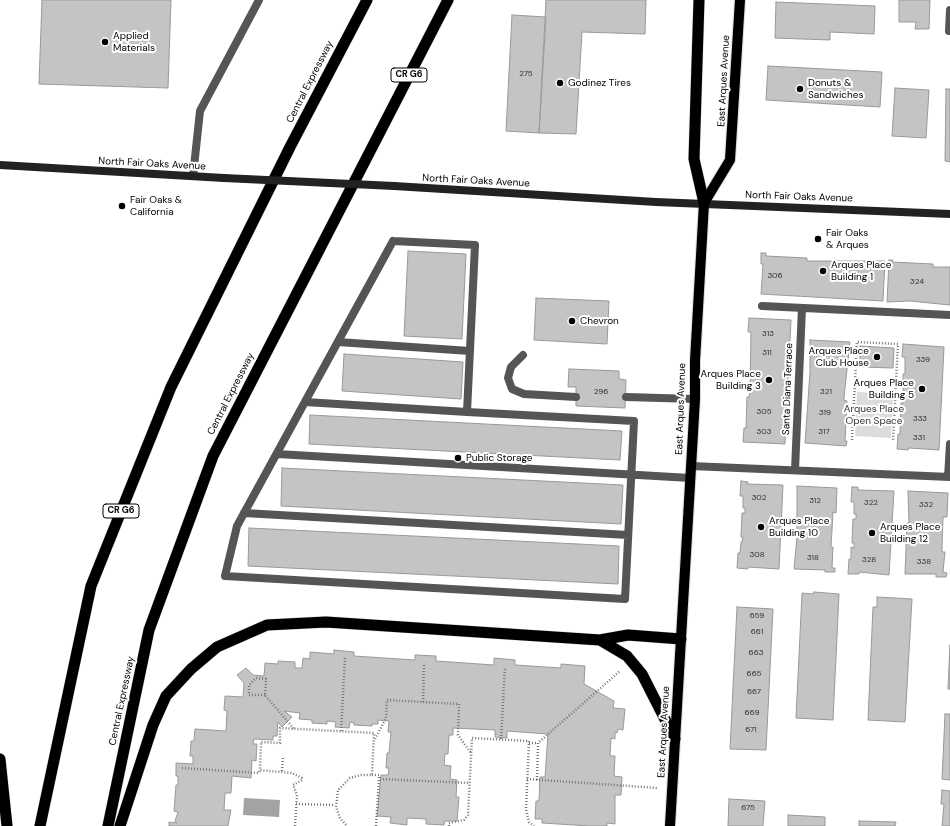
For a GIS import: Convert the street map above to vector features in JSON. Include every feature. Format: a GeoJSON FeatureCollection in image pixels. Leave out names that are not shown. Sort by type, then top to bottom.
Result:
{"type":"FeatureCollection","features":[{"type":"Feature","properties":{"kind":"highway","name":"Central Expressway"},"geometry":{"type":"LineString","coordinates":[[40,826],[91,586],[170,387],[366,0]]}},
{"type":"Feature","properties":{"kind":"highway","name":"Central Expressway"},"geometry":{"type":"LineString","coordinates":[[108,826],[149,630],[212,456],[448,0]]}},
{"type":"Feature","properties":{"kind":"highway"},"geometry":{"type":"LineString","coordinates":[[699,0],[694,159],[704,203]]}},
{"type":"Feature","properties":{"kind":"highway"},"geometry":{"type":"LineString","coordinates":[[120,826],[153,725],[166,696],[191,669],[217,647],[267,625],[326,622],[600,640],[628,635],[681,639]]}},
{"type":"Feature","properties":{"kind":"highway"},"geometry":{"type":"LineString","coordinates":[[600,640],[627,656],[642,674],[675,739]]}},
{"type":"Feature","properties":{"kind":"highway"},"geometry":{"type":"LineString","coordinates":[[0,759],[7,826]]}},
{"type":"Feature","properties":{"kind":"main road","name":"East Arques Avenue"},"geometry":{"type":"LineString","coordinates":[[670,826],[695,399],[695,361],[704,203],[730,160],[740,0]]}},
{"type":"Feature","properties":{"kind":"main road","name":"North Fair Oaks Avenue"},"geometry":{"type":"LineString","coordinates":[[0,165],[394,186],[656,202],[950,214]]}},
{"type":"Feature","properties":{"kind":"street"},"geometry":{"type":"LineString","coordinates":[[193,176],[200,111],[259,0]]}},
{"type":"Feature","properties":{"kind":"street"},"geometry":{"type":"LineString","coordinates":[[949,31],[950,10]]}},
{"type":"Feature","properties":{"kind":"street"},"geometry":{"type":"LineString","coordinates":[[305,402],[467,412],[634,421],[625,599],[225,576],[237,526],[393,241],[475,245],[467,412]]}},
{"type":"Feature","properties":{"kind":"street"},"geometry":{"type":"LineString","coordinates":[[762,306],[950,315]]}},
{"type":"Feature","properties":{"kind":"street","name":"Santa Diana Terrace"},"geometry":{"type":"LineString","coordinates":[[795,470],[802,308]]}},
{"type":"Feature","properties":{"kind":"street"},"geometry":{"type":"LineString","coordinates":[[338,342],[470,351]]}},
{"type":"Feature","properties":{"kind":"street"},"geometry":{"type":"LineString","coordinates":[[523,355],[511,368],[508,378],[512,389],[524,394],[576,396]]}},
{"type":"Feature","properties":{"kind":"street"},"geometry":{"type":"LineString","coordinates":[[626,397],[695,399]]}},
{"type":"Feature","properties":{"kind":"street"},"geometry":{"type":"LineString","coordinates":[[691,466],[949,477],[950,444]]}},
{"type":"Feature","properties":{"kind":"street"},"geometry":{"type":"LineString","coordinates":[[277,454],[690,478]]}},
{"type":"Feature","properties":{"kind":"street"},"geometry":{"type":"LineString","coordinates":[[244,513],[628,535]]}},
{"type":"Feature","properties":{"kind":"path"},"geometry":{"type":"LineString","coordinates":[[852,440],[857,342],[898,344],[893,441]]}},
{"type":"Feature","properties":{"kind":"path"},"geometry":{"type":"LineString","coordinates":[[341,731],[345,658]]}},
{"type":"Feature","properties":{"kind":"path"},"geometry":{"type":"LineString","coordinates":[[449,826],[449,823],[464,820],[468,815],[472,738],[529,741],[529,743],[538,743],[632,662]]}},
{"type":"Feature","properties":{"kind":"path"},"geometry":{"type":"LineString","coordinates":[[423,702],[424,664]]}},
{"type":"Feature","properties":{"kind":"path"},"geometry":{"type":"LineString","coordinates":[[501,739],[505,667]]}},
{"type":"Feature","properties":{"kind":"path"},"geometry":{"type":"LineString","coordinates":[[265,695],[249,695],[249,685],[256,678],[266,679],[265,695],[294,729]]}},
{"type":"Feature","properties":{"kind":"path"},"geometry":{"type":"LineString","coordinates":[[374,741],[386,718],[387,700],[459,704],[458,735],[471,753]]}},
{"type":"Feature","properties":{"kind":"path"},"geometry":{"type":"LineString","coordinates":[[182,768],[260,773],[261,742],[280,743],[280,728],[374,733],[372,775]]}},
{"type":"Feature","properties":{"kind":"path"},"geometry":{"type":"LineString","coordinates":[[529,743],[526,817],[534,826]]}},
{"type":"Feature","properties":{"kind":"path"},"geometry":{"type":"LineString","coordinates":[[537,780],[538,743]]}},
{"type":"Feature","properties":{"kind":"path"},"geometry":{"type":"LineString","coordinates":[[282,772],[283,756]]}},
{"type":"Feature","properties":{"kind":"path"},"geometry":{"type":"LineString","coordinates":[[260,770],[296,774],[303,779],[293,783],[297,796],[295,826]]}},
{"type":"Feature","properties":{"kind":"path"},"geometry":{"type":"LineString","coordinates":[[347,826],[340,818],[335,806],[338,790],[345,781],[355,776],[379,775],[376,826]]}},
{"type":"Feature","properties":{"kind":"path"},"geometry":{"type":"LineString","coordinates":[[379,779],[470,783]]}},
{"type":"Feature","properties":{"kind":"path"},"geometry":{"type":"LineString","coordinates":[[527,779],[672,788]]}},
{"type":"Feature","properties":{"kind":"path"},"geometry":{"type":"LineString","coordinates":[[296,804],[335,806]]}},
{"type":"Feature","properties":{"kind":"green space","name":"Arques Place Open Space"},"geometry":{"type":"Polygon","coordinates":[[[857,392],[893,394],[891,438],[855,436],[857,392]]]}},
{"type":"Feature","properties":{"kind":"shaded area"},"geometry":{"type":"Polygon","coordinates":[[[244,798],[280,800],[279,817],[243,815],[244,798]]]}},
{"type":"Feature","properties":{"kind":"building","name":"Applied Materials"},"geometry":{"type":"Polygon","coordinates":[[[42,0],[171,0],[168,88],[39,84],[42,0]]]}},
{"type":"Feature","properties":{"kind":"building","name":"Godinez Tires"},"geometry":{"type":"Polygon","coordinates":[[[546,0],[646,0],[645,34],[582,32],[576,134],[539,133],[546,0]]]}},
{"type":"Feature","properties":{"kind":"building"},"geometry":{"type":"Polygon","coordinates":[[[899,0],[930,0],[929,29],[915,29],[916,22],[899,22],[899,0]]]}},
{"type":"Feature","properties":{"kind":"building"},"geometry":{"type":"Polygon","coordinates":[[[776,2],[875,6],[874,34],[830,32],[830,40],[775,38],[776,2]]]}},
{"type":"Feature","properties":{"kind":"building"},"geometry":{"type":"Polygon","coordinates":[[[512,15],[546,17],[539,133],[506,131],[512,15]]]}},
{"type":"Feature","properties":{"kind":"building"},"geometry":{"type":"Polygon","coordinates":[[[768,66],[882,72],[880,107],[766,100],[768,66]]]}},
{"type":"Feature","properties":{"kind":"building"},"geometry":{"type":"Polygon","coordinates":[[[895,88],[929,90],[926,138],[892,136],[895,88]]]}},
{"type":"Feature","properties":{"kind":"building"},"geometry":{"type":"Polygon","coordinates":[[[946,89],[950,89],[950,162],[945,161],[946,89]]]}},
{"type":"Feature","properties":{"kind":"building"},"geometry":{"type":"Polygon","coordinates":[[[408,251],[466,254],[462,339],[404,336],[408,251]]]}},
{"type":"Feature","properties":{"kind":"building","name":"Arques Place Building 1"},"geometry":{"type":"Polygon","coordinates":[[[761,253],[766,253],[766,256],[807,258],[807,261],[885,261],[883,301],[761,294],[763,264],[761,264],[761,253]]]}},
{"type":"Feature","properties":{"kind":"building"},"geometry":{"type":"Polygon","coordinates":[[[889,260],[893,260],[892,262],[933,264],[933,267],[950,267],[950,305],[910,301],[887,302],[889,260]]]}},
{"type":"Feature","properties":{"kind":"building","name":"Chevron"},"geometry":{"type":"Polygon","coordinates":[[[536,298],[609,301],[607,344],[534,340],[536,298]]]}},
{"type":"Feature","properties":{"kind":"building","name":"Arques Place Building 3"},"geometry":{"type":"Polygon","coordinates":[[[749,318],[791,320],[785,444],[743,442],[744,428],[746,428],[747,397],[749,397],[750,392],[751,332],[748,332],[749,318]]]}},
{"type":"Feature","properties":{"kind":"building"},"geometry":{"type":"Polygon","coordinates":[[[810,340],[850,342],[844,397],[844,400],[847,401],[846,446],[805,443],[810,372],[810,340]]]}},
{"type":"Feature","properties":{"kind":"building","name":"Arques Place Building 5"},"geometry":{"type":"Polygon","coordinates":[[[903,344],[944,347],[939,450],[909,448],[908,450],[897,449],[898,434],[900,434],[901,403],[903,403],[903,374],[905,374],[905,357],[902,357],[903,344]]]}},
{"type":"Feature","properties":{"kind":"building","name":"Arques Place Club House"},"geometry":{"type":"Polygon","coordinates":[[[860,346],[894,348],[893,368],[860,367],[860,346]]]}},
{"type":"Feature","properties":{"kind":"building"},"geometry":{"type":"Polygon","coordinates":[[[344,354],[463,362],[461,399],[342,391],[344,354]]]}},
{"type":"Feature","properties":{"kind":"building"},"geometry":{"type":"Polygon","coordinates":[[[569,369],[619,371],[619,379],[626,380],[625,408],[576,406],[576,387],[568,387],[569,369]]]}},
{"type":"Feature","properties":{"kind":"building"},"geometry":{"type":"Polygon","coordinates":[[[310,415],[622,431],[620,460],[309,444],[310,415]]]}},
{"type":"Feature","properties":{"kind":"building"},"geometry":{"type":"Polygon","coordinates":[[[282,468],[623,485],[621,524],[281,506],[282,468]]]}},
{"type":"Feature","properties":{"kind":"building","name":"Arques Place Building 10"},"geometry":{"type":"Polygon","coordinates":[[[741,481],[748,482],[747,484],[783,485],[779,569],[748,567],[748,569],[737,568],[738,553],[740,553],[743,537],[741,537],[742,513],[745,513],[745,508],[743,508],[743,496],[740,496],[741,481]]]}},
{"type":"Feature","properties":{"kind":"building"},"geometry":{"type":"Polygon","coordinates":[[[797,486],[837,488],[836,513],[833,512],[831,547],[833,547],[832,568],[835,568],[835,572],[825,572],[825,570],[794,569],[797,537],[797,486]]]}},
{"type":"Feature","properties":{"kind":"building","name":"Arques Place Building 12"},"geometry":{"type":"Polygon","coordinates":[[[852,487],[858,487],[858,490],[894,491],[889,575],[859,572],[859,574],[848,574],[849,559],[851,559],[851,547],[854,548],[854,543],[852,543],[853,519],[856,519],[856,514],[854,514],[854,502],[851,502],[852,487]]]}},
{"type":"Feature","properties":{"kind":"building"},"geometry":{"type":"Polygon","coordinates":[[[908,491],[948,493],[947,517],[943,517],[942,547],[942,552],[945,552],[943,572],[947,573],[946,577],[936,577],[936,574],[905,574],[907,523],[909,523],[908,491]]]}},
{"type":"Feature","properties":{"kind":"building"},"geometry":{"type":"Polygon","coordinates":[[[249,528],[619,546],[618,584],[248,566],[249,528]]]}},
{"type":"Feature","properties":{"kind":"building"},"geometry":{"type":"Polygon","coordinates":[[[814,592],[839,594],[833,720],[796,718],[802,593],[813,594],[814,592]]]}},
{"type":"Feature","properties":{"kind":"building"},"geometry":{"type":"Polygon","coordinates":[[[877,597],[912,599],[905,722],[868,720],[873,607],[877,607],[877,597]]]}},
{"type":"Feature","properties":{"kind":"building"},"geometry":{"type":"Polygon","coordinates":[[[737,607],[773,609],[766,750],[730,749],[737,607]]]}},
{"type":"Feature","properties":{"kind":"building"},"geometry":{"type":"Polygon","coordinates":[[[950,645],[950,689],[948,689],[950,645]]]}},
{"type":"Feature","properties":{"kind":"building"},"geometry":{"type":"Polygon","coordinates":[[[334,650],[354,652],[354,656],[415,660],[415,655],[436,656],[436,661],[494,665],[494,658],[515,660],[515,665],[561,668],[561,664],[585,666],[584,684],[614,701],[613,708],[625,709],[623,730],[618,729],[617,733],[615,732],[615,739],[611,738],[610,756],[615,756],[614,776],[622,777],[621,795],[615,795],[615,824],[607,823],[607,826],[590,826],[542,823],[542,819],[535,819],[536,801],[539,801],[540,777],[545,777],[548,734],[507,731],[507,738],[495,737],[495,730],[453,728],[453,735],[449,735],[448,754],[445,754],[444,765],[451,766],[450,779],[457,780],[456,797],[459,797],[457,821],[445,821],[444,825],[426,824],[426,819],[407,818],[407,825],[390,823],[391,817],[377,816],[381,775],[388,775],[389,768],[386,768],[391,732],[388,732],[389,721],[378,720],[378,724],[372,724],[372,726],[354,725],[354,723],[350,722],[349,728],[335,727],[336,722],[327,721],[327,724],[312,723],[312,720],[299,719],[300,713],[284,711],[292,717],[282,727],[278,722],[277,736],[273,736],[273,740],[254,739],[253,744],[257,744],[256,761],[252,760],[251,778],[232,776],[231,793],[225,793],[224,810],[231,810],[228,826],[169,826],[169,822],[177,823],[175,821],[178,812],[174,811],[176,785],[178,785],[176,763],[193,764],[193,756],[190,756],[191,741],[194,741],[195,729],[226,731],[227,711],[224,710],[225,696],[243,697],[244,683],[237,675],[246,668],[253,675],[264,676],[265,663],[278,664],[278,661],[295,662],[295,668],[302,668],[303,658],[310,659],[310,652],[334,654],[334,650]]]}},
{"type":"Feature","properties":{"kind":"building"},"geometry":{"type":"Polygon","coordinates":[[[945,714],[950,714],[950,780],[942,779],[945,714]]]}},
{"type":"Feature","properties":{"kind":"building"},"geometry":{"type":"Polygon","coordinates":[[[942,790],[950,791],[950,826],[942,826],[944,804],[941,804],[942,790]]]}},
{"type":"Feature","properties":{"kind":"building"},"geometry":{"type":"Polygon","coordinates":[[[729,799],[765,801],[763,826],[728,826],[729,799]]]}},
{"type":"Feature","properties":{"kind":"building"},"geometry":{"type":"Polygon","coordinates":[[[788,815],[825,817],[825,826],[788,826],[788,815]]]}},
{"type":"Feature","properties":{"kind":"building"},"geometry":{"type":"Polygon","coordinates":[[[859,821],[896,822],[895,826],[859,826],[859,821]]]}},
{"type":"Feature","properties":{"kind":"place","name":"Applied Materials"},"geometry":{"type":"Point","coordinates":[105,42]}},
{"type":"Feature","properties":{"kind":"place","name":"Godinez Tires"},"geometry":{"type":"Point","coordinates":[560,83]}},
{"type":"Feature","properties":{"kind":"place","name":"Donuts & Sandwiches"},"geometry":{"type":"Point","coordinates":[800,89]}},
{"type":"Feature","properties":{"kind":"place","name":"Fair Oaks & California"},"geometry":{"type":"Point","coordinates":[122,206]}},
{"type":"Feature","properties":{"kind":"place","name":"Fair Oaks & Arques"},"geometry":{"type":"Point","coordinates":[818,239]}},
{"type":"Feature","properties":{"kind":"place","name":"Arques Place Building 1"},"geometry":{"type":"Point","coordinates":[823,271]}},
{"type":"Feature","properties":{"kind":"place","name":"Chevron"},"geometry":{"type":"Point","coordinates":[572,321]}},
{"type":"Feature","properties":{"kind":"place","name":"Arques Place Club House"},"geometry":{"type":"Point","coordinates":[877,357]}},
{"type":"Feature","properties":{"kind":"place","name":"Arques Place Building 3"},"geometry":{"type":"Point","coordinates":[769,380]}},
{"type":"Feature","properties":{"kind":"place","name":"Arques Place Building 5"},"geometry":{"type":"Point","coordinates":[922,389]}},
{"type":"Feature","properties":{"kind":"place","name":"Public Storage"},"geometry":{"type":"Point","coordinates":[458,458]}},
{"type":"Feature","properties":{"kind":"place","name":"Arques Place Building 10"},"geometry":{"type":"Point","coordinates":[761,527]}},
{"type":"Feature","properties":{"kind":"place","name":"Arques Place Building 12"},"geometry":{"type":"Point","coordinates":[872,533]}}]}
